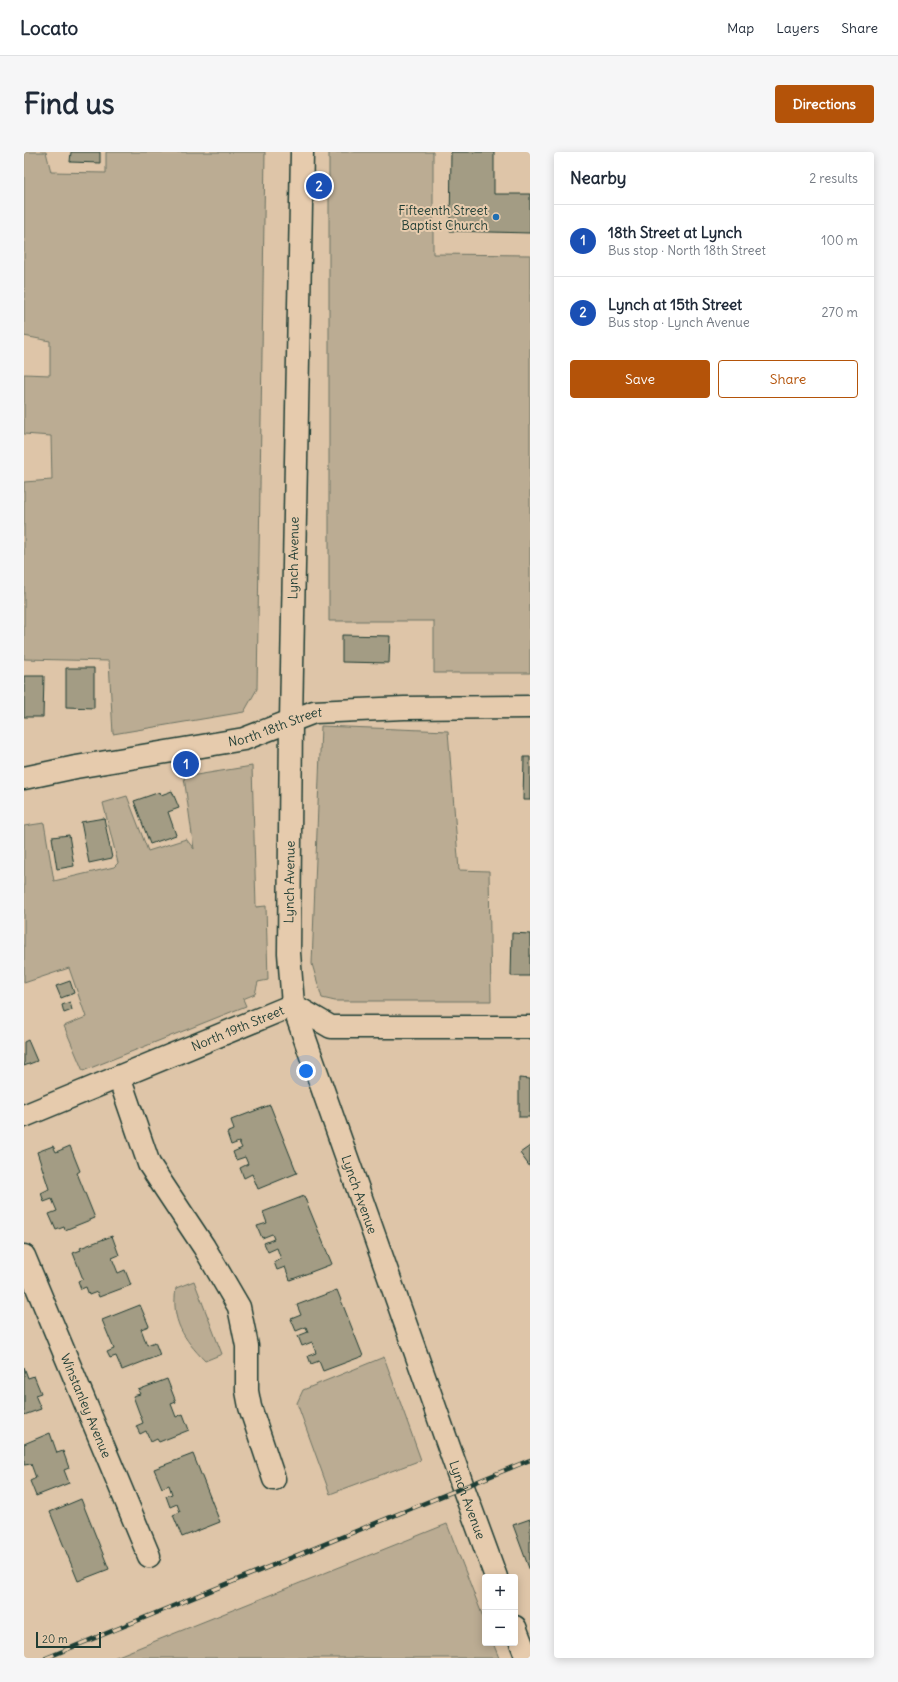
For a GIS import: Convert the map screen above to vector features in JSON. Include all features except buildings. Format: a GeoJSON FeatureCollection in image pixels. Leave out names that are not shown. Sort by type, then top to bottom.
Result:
{"type":"FeatureCollection","features":[{"type":"Feature","properties":{"kind":"street","name":"Lynch Avenue"},"geometry":{"type":"LineString","coordinates":[[302,152],[291,720],[289,953],[293,1005],[495,1574]]}},
{"type":"Feature","properties":{"kind":"street","name":"North 18th Street"},"geometry":{"type":"LineString","coordinates":[[24,778],[76,767],[244,739],[314,712],[342,709],[530,707]]}},
{"type":"Feature","properties":{"kind":"street","name":"North 19th Street"},"geometry":{"type":"LineString","coordinates":[[24,1116],[293,1005],[331,1027],[530,1027]]}},
{"type":"Feature","properties":{"kind":"street"},"geometry":{"type":"LineString","coordinates":[[119,1077],[149,1164],[204,1247],[239,1306],[247,1346],[247,1391],[250,1407],[274,1479]]}},
{"type":"Feature","properties":{"kind":"street","name":"Winstanley Avenue"},"geometry":{"type":"LineString","coordinates":[[24,1256],[149,1556]]}},
{"type":"Feature","properties":{"kind":"street"},"geometry":{"type":"LineString","coordinates":[[518,1635],[527,1658]]}},
{"type":"Feature","properties":{"kind":"shaded area"},"geometry":{"type":"Polygon","coordinates":[[[24,152],[46,152],[51,172],[106,173],[106,152],[265,152],[257,689],[244,712],[113,734],[109,661],[24,659],[24,482],[52,480],[51,436],[24,434],[24,374],[50,375],[50,341],[24,336],[24,152]]]}},
{"type":"Feature","properties":{"kind":"shaded area"},"geometry":{"type":"Polygon","coordinates":[[[329,152],[433,152],[433,254],[530,255],[530,673],[434,673],[434,621],[329,621],[329,152]]]}},
{"type":"Feature","properties":{"kind":"shaded area"},"geometry":{"type":"Polygon","coordinates":[[[321,726],[448,731],[459,870],[489,871],[491,1001],[335,1001],[322,998],[312,964],[321,726]]]}},
{"type":"Feature","properties":{"kind":"shaded area"},"geometry":{"type":"Polygon","coordinates":[[[252,766],[256,907],[266,906],[268,980],[258,982],[255,994],[243,999],[246,1006],[83,1071],[64,1026],[86,1017],[69,968],[24,983],[24,826],[44,823],[54,881],[114,867],[118,863],[103,803],[127,796],[148,851],[186,839],[194,849],[184,777],[252,766]]]}},
{"type":"Feature","properties":{"kind":"shaded area"},"geometry":{"type":"Polygon","coordinates":[[[194,1281],[222,1354],[205,1361],[190,1345],[180,1328],[175,1310],[176,1288],[194,1281]]]}},
{"type":"Feature","properties":{"kind":"shaded area"},"geometry":{"type":"Polygon","coordinates":[[[384,1357],[421,1460],[330,1494],[297,1403],[303,1390],[384,1357]]]}},
{"type":"Feature","properties":{"kind":"shaded area"},"geometry":{"type":"Polygon","coordinates":[[[447,1524],[482,1614],[482,1646],[494,1646],[499,1658],[113,1658],[447,1524]]]}},
{"type":"Feature","properties":{"kind":"railway"},"geometry":{"type":"LineString","coordinates":[[46,1658],[530,1460]]}},
{"type":"Feature","properties":{"kind":"place","name":"Lynch at 15th Street"},"geometry":{"type":"Point","coordinates":[319,186]}},
{"type":"Feature","properties":{"kind":"place","name":"Fifteenth Street Baptist Church"},"geometry":{"type":"Point","coordinates":[496,217]}},
{"type":"Feature","properties":{"kind":"place","name":"18th Street at Lynch"},"geometry":{"type":"Point","coordinates":[186,764]}}]}
